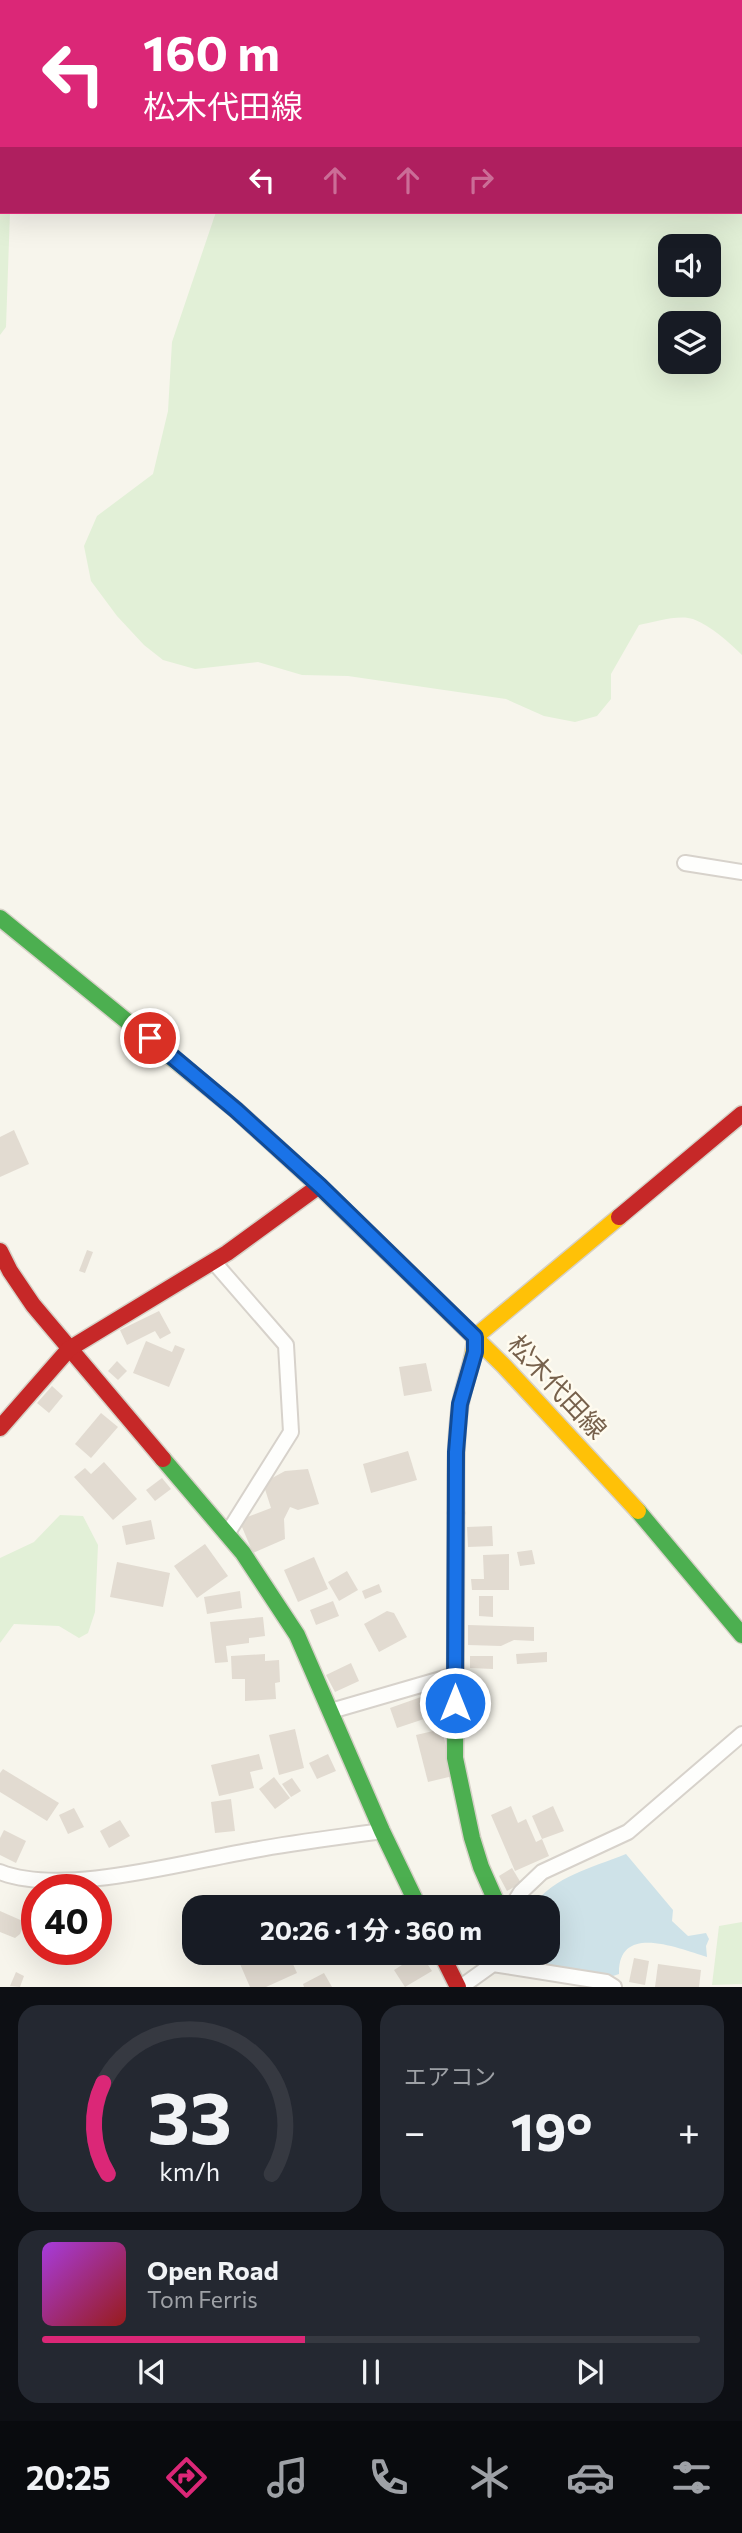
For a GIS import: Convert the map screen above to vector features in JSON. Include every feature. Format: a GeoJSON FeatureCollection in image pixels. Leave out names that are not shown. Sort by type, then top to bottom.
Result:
{"type":"FeatureCollection","features":[{"type":"Feature","properties":{"kind":"street"},"geometry":{"type":"LineString","coordinates":[[685,863],[742,872]]}},
{"type":"Feature","properties":{"kind":"street","name":"松木代田線"},"geometry":{"type":"LineString","coordinates":[[0,918],[236,1110],[320,1186],[505,1366],[619,1489],[742,1635]]}},
{"type":"Feature","properties":{"kind":"street"},"geometry":{"type":"LineString","coordinates":[[493,1895],[472,1838],[455,1758],[456,1452],[460,1404],[475,1352],[475,1337],[742,1114]]}},
{"type":"Feature","properties":{"kind":"street"},"geometry":{"type":"LineString","coordinates":[[0,1428],[69,1349],[213,1261],[320,1186]]}},
{"type":"Feature","properties":{"kind":"street"},"geometry":{"type":"LineString","coordinates":[[0,1251],[33,1305],[243,1553],[287,1618],[413,1895]]}},
{"type":"Feature","properties":{"kind":"street"},"geometry":{"type":"LineString","coordinates":[[213,1261],[286,1345],[292,1432],[226,1534]]}},
{"type":"Feature","properties":{"kind":"street"},"geometry":{"type":"LineString","coordinates":[[331,1711],[455,1675]]}},
{"type":"Feature","properties":{"kind":"street"},"geometry":{"type":"LineString","coordinates":[[519,1895],[542,1872],[628,1832],[742,1734]]}},
{"type":"Feature","properties":{"kind":"street"},"geometry":{"type":"LineString","coordinates":[[0,1872],[28,1880],[80,1879],[182,1866],[253,1850],[382,1831]]}},
{"type":"Feature","properties":{"kind":"street"},"geometry":{"type":"LineString","coordinates":[[448,1965],[460,1987],[486,1965]]}},
{"type":"Feature","properties":{"kind":"street"},"geometry":{"type":"LineString","coordinates":[[522,1965],[606,1982],[614,1987]]}},
{"type":"Feature","properties":{"kind":"green space"},"geometry":{"type":"Polygon","coordinates":[[[0,214],[10,214],[6,327],[0,335],[0,214]]]}},
{"type":"Feature","properties":{"kind":"green space"},"geometry":{"type":"Polygon","coordinates":[[[215,214],[742,214],[742,655],[713,630],[693,619],[674,618],[639,625],[611,674],[611,699],[597,716],[575,722],[544,716],[506,699],[348,676],[302,675],[258,662],[195,669],[163,660],[144,645],[117,616],[91,581],[84,546],[97,516],[153,474],[168,411],[172,342],[215,214]]]}},
{"type":"Feature","properties":{"kind":"green space"},"geometry":{"type":"Polygon","coordinates":[[[60,1515],[83,1516],[98,1545],[95,1612],[88,1633],[79,1638],[59,1626],[14,1624],[0,1643],[0,1558],[34,1542],[60,1515]]]}},
{"type":"Feature","properties":{"kind":"green space"},"geometry":{"type":"Polygon","coordinates":[[[742,1922],[742,1984],[712,1985],[719,1926],[742,1922]]]}},
{"type":"Feature","properties":{"kind":"shaded area"},"geometry":{"type":"Polygon","coordinates":[[[626,1854],[673,1910],[672,1921],[688,1936],[706,1933],[709,1939],[706,1946],[707,1957],[652,1943],[628,1948],[621,1958],[619,1974],[610,1977],[526,1965],[560,1965],[560,1895],[542,1895],[574,1874],[626,1854]]]}},
{"type":"Feature","properties":{"kind":"building"},"geometry":{"type":"Polygon","coordinates":[[[14,1130],[29,1164],[0,1177],[0,1137],[14,1130]]]}},
{"type":"Feature","properties":{"kind":"building"},"geometry":{"type":"Polygon","coordinates":[[[87,1250],[93,1252],[85,1273],[79,1271],[87,1250]]]}},
{"type":"Feature","properties":{"kind":"building"},"geometry":{"type":"Polygon","coordinates":[[[159,1311],[171,1333],[160,1339],[155,1331],[127,1345],[120,1330],[159,1311]]]}},
{"type":"Feature","properties":{"kind":"building"},"geometry":{"type":"Polygon","coordinates":[[[146,1341],[172,1352],[175,1345],[185,1349],[169,1387],[133,1373],[146,1341]]]}},
{"type":"Feature","properties":{"kind":"building"},"geometry":{"type":"Polygon","coordinates":[[[117,1361],[127,1371],[118,1380],[108,1371],[117,1361]]]}},
{"type":"Feature","properties":{"kind":"building"},"geometry":{"type":"Polygon","coordinates":[[[426,1363],[432,1391],[404,1396],[399,1367],[426,1363]]]}},
{"type":"Feature","properties":{"kind":"building"},"geometry":{"type":"Polygon","coordinates":[[[52,1386],[63,1396],[49,1413],[37,1403],[52,1386]]]}},
{"type":"Feature","properties":{"kind":"building"},"geometry":{"type":"Polygon","coordinates":[[[101,1413],[118,1427],[91,1458],[75,1444],[101,1413]]]}},
{"type":"Feature","properties":{"kind":"building"},"geometry":{"type":"Polygon","coordinates":[[[408,1451],[417,1480],[371,1493],[363,1464],[408,1451]]]}},
{"type":"Feature","properties":{"kind":"building"},"geometry":{"type":"Polygon","coordinates":[[[104,1462],[137,1499],[113,1520],[74,1477],[85,1468],[91,1474],[104,1462]]]}},
{"type":"Feature","properties":{"kind":"building"},"geometry":{"type":"Polygon","coordinates":[[[308,1469],[319,1504],[298,1510],[290,1507],[284,1519],[285,1539],[253,1553],[239,1520],[271,1508],[263,1483],[285,1471],[308,1469]]]}},
{"type":"Feature","properties":{"kind":"building"},"geometry":{"type":"Polygon","coordinates":[[[162,1478],[171,1489],[155,1501],[146,1490],[162,1478]]]}},
{"type":"Feature","properties":{"kind":"building"},"geometry":{"type":"Polygon","coordinates":[[[151,1520],[155,1539],[126,1545],[122,1526],[151,1520]]]}},
{"type":"Feature","properties":{"kind":"building"},"geometry":{"type":"Polygon","coordinates":[[[492,1526],[493,1546],[468,1547],[467,1527],[492,1526]]]}},
{"type":"Feature","properties":{"kind":"building"},"geometry":{"type":"Polygon","coordinates":[[[205,1544],[228,1576],[197,1598],[174,1566],[205,1544]]]}},
{"type":"Feature","properties":{"kind":"building"},"geometry":{"type":"Polygon","coordinates":[[[532,1550],[535,1564],[520,1566],[517,1552],[532,1550]]]}},
{"type":"Feature","properties":{"kind":"building"},"geometry":{"type":"Polygon","coordinates":[[[509,1554],[509,1590],[472,1590],[471,1579],[484,1579],[483,1555],[509,1554]]]}},
{"type":"Feature","properties":{"kind":"building"},"geometry":{"type":"Polygon","coordinates":[[[314,1557],[328,1589],[298,1602],[284,1570],[314,1557]]]}},
{"type":"Feature","properties":{"kind":"building"},"geometry":{"type":"Polygon","coordinates":[[[117,1562],[170,1573],[163,1607],[110,1597],[117,1562]]]}},
{"type":"Feature","properties":{"kind":"building"},"geometry":{"type":"Polygon","coordinates":[[[347,1571],[358,1590],[339,1601],[328,1582],[347,1571]]]}},
{"type":"Feature","properties":{"kind":"building"},"geometry":{"type":"Polygon","coordinates":[[[379,1584],[382,1592],[365,1599],[362,1591],[379,1584]]]}},
{"type":"Feature","properties":{"kind":"building"},"geometry":{"type":"Polygon","coordinates":[[[240,1591],[242,1608],[207,1614],[204,1597],[240,1591]]]}},
{"type":"Feature","properties":{"kind":"building"},"geometry":{"type":"Polygon","coordinates":[[[479,1596],[493,1596],[493,1617],[479,1616],[479,1596]]]}},
{"type":"Feature","properties":{"kind":"building"},"geometry":{"type":"Polygon","coordinates":[[[333,1601],[339,1616],[316,1625],[310,1610],[333,1601]]]}},
{"type":"Feature","properties":{"kind":"building"},"geometry":{"type":"Polygon","coordinates":[[[387,1611],[394,1613],[407,1637],[379,1652],[364,1624],[387,1611]]]}},
{"type":"Feature","properties":{"kind":"building"},"geometry":{"type":"Polygon","coordinates":[[[263,1617],[265,1636],[249,1638],[249,1643],[226,1646],[228,1662],[215,1663],[210,1622],[263,1617]]]}},
{"type":"Feature","properties":{"kind":"building"},"geometry":{"type":"Polygon","coordinates":[[[468,1625],[534,1627],[534,1641],[514,1640],[501,1646],[468,1645],[468,1625]]]}},
{"type":"Feature","properties":{"kind":"building"},"geometry":{"type":"Polygon","coordinates":[[[547,1652],[547,1662],[517,1664],[516,1654],[547,1652]]]}},
{"type":"Feature","properties":{"kind":"building"},"geometry":{"type":"Polygon","coordinates":[[[265,1654],[265,1661],[279,1660],[280,1682],[275,1683],[276,1699],[245,1701],[245,1679],[232,1679],[231,1656],[265,1654]]]}},
{"type":"Feature","properties":{"kind":"building"},"geometry":{"type":"Polygon","coordinates":[[[470,1656],[493,1656],[493,1669],[470,1668],[470,1656]]]}},
{"type":"Feature","properties":{"kind":"building"},"geometry":{"type":"Polygon","coordinates":[[[351,1663],[359,1681],[335,1692],[326,1675],[351,1663]]]}},
{"type":"Feature","properties":{"kind":"building"},"geometry":{"type":"Polygon","coordinates":[[[421,1697],[427,1718],[397,1728],[390,1708],[421,1697]]]}},
{"type":"Feature","properties":{"kind":"building"},"geometry":{"type":"Polygon","coordinates":[[[295,1729],[304,1768],[279,1775],[269,1735],[295,1729]]]}},
{"type":"Feature","properties":{"kind":"building"},"geometry":{"type":"Polygon","coordinates":[[[442,1729],[453,1776],[428,1782],[416,1735],[442,1729]]]}},
{"type":"Feature","properties":{"kind":"building"},"geometry":{"type":"Polygon","coordinates":[[[259,1754],[263,1769],[250,1772],[254,1788],[219,1796],[211,1765],[259,1754]]]}},
{"type":"Feature","properties":{"kind":"building"},"geometry":{"type":"Polygon","coordinates":[[[328,1754],[336,1771],[317,1779],[309,1763],[328,1754]]]}},
{"type":"Feature","properties":{"kind":"building"},"geometry":{"type":"Polygon","coordinates":[[[3,1769],[59,1803],[47,1821],[0,1792],[0,1773],[3,1769]]]}},
{"type":"Feature","properties":{"kind":"building"},"geometry":{"type":"Polygon","coordinates":[[[274,1777],[290,1798],[275,1809],[259,1789],[274,1777]]]}},
{"type":"Feature","properties":{"kind":"building"},"geometry":{"type":"Polygon","coordinates":[[[292,1778],[301,1791],[291,1797],[282,1784],[292,1778]]]}},
{"type":"Feature","properties":{"kind":"building"},"geometry":{"type":"Polygon","coordinates":[[[231,1799],[235,1831],[215,1833],[211,1802],[231,1799]]]}},
{"type":"Feature","properties":{"kind":"building"},"geometry":{"type":"Polygon","coordinates":[[[511,1806],[518,1823],[526,1819],[536,1842],[542,1839],[549,1856],[515,1871],[491,1815],[511,1806]]]}},
{"type":"Feature","properties":{"kind":"building"},"geometry":{"type":"Polygon","coordinates":[[[553,1806],[564,1831],[542,1839],[532,1816],[553,1806]]]}},
{"type":"Feature","properties":{"kind":"building"},"geometry":{"type":"Polygon","coordinates":[[[74,1808],[84,1827],[68,1834],[59,1815],[74,1808]]]}},
{"type":"Feature","properties":{"kind":"building"},"geometry":{"type":"Polygon","coordinates":[[[120,1820],[130,1836],[109,1848],[100,1831],[120,1820]]]}},
{"type":"Feature","properties":{"kind":"building"},"geometry":{"type":"Polygon","coordinates":[[[4,1830],[26,1841],[16,1863],[0,1855],[0,1838],[4,1830]]]}},
{"type":"Feature","properties":{"kind":"building"},"geometry":{"type":"Polygon","coordinates":[[[512,1868],[521,1883],[507,1891],[499,1876],[512,1868]]]}},
{"type":"Feature","properties":{"kind":"building"},"geometry":{"type":"Polygon","coordinates":[[[0,1911],[21,1920],[21,1932],[15,1938],[0,1932],[0,1911]]]}},
{"type":"Feature","properties":{"kind":"building"},"geometry":{"type":"Polygon","coordinates":[[[634,1958],[649,1961],[645,1985],[629,1982],[634,1958]]]}},
{"type":"Feature","properties":{"kind":"building"},"geometry":{"type":"Polygon","coordinates":[[[658,1964],[701,1970],[699,1987],[655,1987],[658,1964]]]}},
{"type":"Feature","properties":{"kind":"building"},"geometry":{"type":"Polygon","coordinates":[[[240,1965],[293,1965],[297,1973],[266,1987],[250,1987],[240,1965]]]}},
{"type":"Feature","properties":{"kind":"building"},"geometry":{"type":"Polygon","coordinates":[[[402,1965],[428,1965],[432,1971],[405,1987],[394,1970],[402,1965]]]}},
{"type":"Feature","properties":{"kind":"building"},"geometry":{"type":"Polygon","coordinates":[[[16,1972],[24,1976],[20,1987],[10,1986],[16,1972]]]}},
{"type":"Feature","properties":{"kind":"building"},"geometry":{"type":"Polygon","coordinates":[[[324,1973],[332,1987],[304,1987],[303,1984],[324,1973]]]}},
{"type":"Feature","properties":{"kind":"traffic: fast"},"geometry":{"type":"LineString","coordinates":[[0,918],[236,1110],[415,1279]]}},
{"type":"Feature","properties":{"kind":"traffic: fast"},"geometry":{"type":"LineString","coordinates":[[163,1459],[243,1553],[297,1635],[413,1895]]}},
{"type":"Feature","properties":{"kind":"traffic: fast"},"geometry":{"type":"LineString","coordinates":[[638,1511],[742,1635]]}},
{"type":"Feature","properties":{"kind":"traffic: fast"},"geometry":{"type":"LineString","coordinates":[[456,1513],[455,1758],[472,1838],[493,1895]]}},
{"type":"Feature","properties":{"kind":"traffic: slow"},"geometry":{"type":"LineString","coordinates":[[456,1513],[458,1420],[475,1337],[619,1217]]}},
{"type":"Feature","properties":{"kind":"traffic: slow"},"geometry":{"type":"LineString","coordinates":[[415,1279],[504,1366],[638,1511]]}},
{"type":"Feature","properties":{"kind":"traffic: jam"},"geometry":{"type":"LineString","coordinates":[[619,1217],[742,1114]]}},
{"type":"Feature","properties":{"kind":"traffic: jam"},"geometry":{"type":"LineString","coordinates":[[0,1428],[69,1349],[227,1253],[319,1186]]}},
{"type":"Feature","properties":{"kind":"traffic: jam"},"geometry":{"type":"LineString","coordinates":[[0,1251],[33,1305],[163,1459]]}},
{"type":"Feature","properties":{"kind":"traffic: jam"},"geometry":{"type":"LineString","coordinates":[[447,1965],[458,1987]]}},
{"type":"Feature","properties":{"kind":"route"},"geometry":{"type":"LineString","coordinates":[[150,1038],[236,1110],[320,1186],[475,1337],[475,1352],[460,1404],[456,1452],[455,1703]]}}]}
